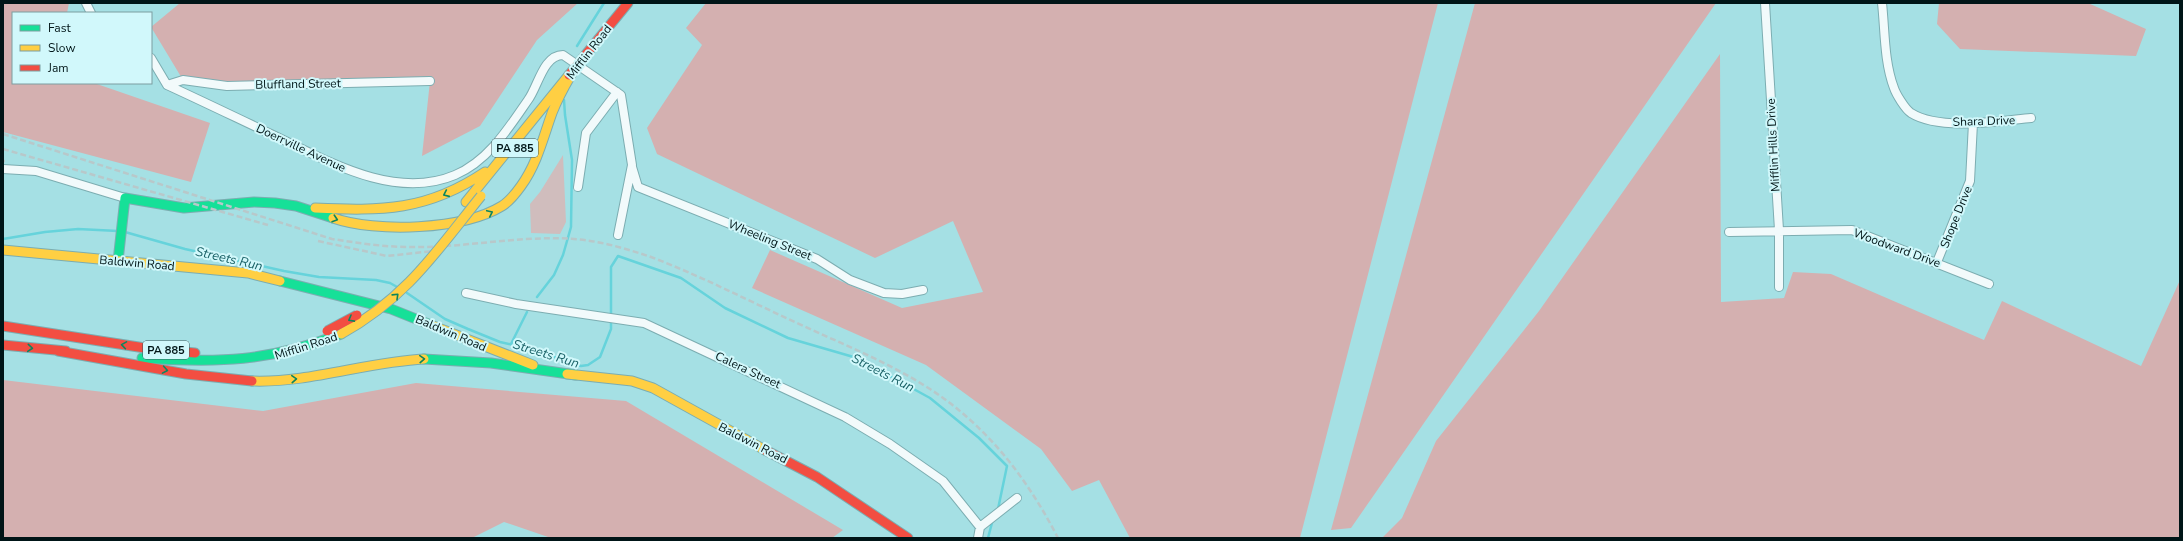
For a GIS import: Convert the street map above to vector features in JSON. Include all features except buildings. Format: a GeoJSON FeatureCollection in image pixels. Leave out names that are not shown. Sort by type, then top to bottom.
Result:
{"type":"FeatureCollection","features":[{"type":"Feature","properties":{"kind":"main road","name":"Mifflin Road"},"geometry":{"type":"LineString","coordinates":[[3,326],[145,348],[222,354],[269,350],[307,339],[327,331],[368,309],[381,299],[416,264],[501,157],[550,101],[628,3]]}},
{"type":"Feature","properties":{"kind":"main road"},"geometry":{"type":"LineString","coordinates":[[298,207],[357,226],[377,228],[444,222],[475,218],[488,214],[507,202],[526,180],[553,112],[571,75]]}},
{"type":"Feature","properties":{"kind":"main road","name":"Mifflin Road"},"geometry":{"type":"LineString","coordinates":[[3,346],[159,359],[240,362],[291,353],[341,334],[368,318],[391,301],[416,277],[481,196],[550,101]]}},
{"type":"Feature","properties":{"kind":"main road"},"geometry":{"type":"LineString","coordinates":[[118,261],[125,198],[176,207],[194,208],[260,202],[298,207],[358,210],[411,206],[463,186],[484,173],[501,157]]}},
{"type":"Feature","properties":{"kind":"main road","name":"Baldwin Road"},"geometry":{"type":"LineString","coordinates":[[3,250],[228,270],[276,280],[391,309],[488,349],[547,370],[576,376],[632,381],[653,388],[717,425],[817,477],[908,538]]}},
{"type":"Feature","properties":{"kind":"main road"},"geometry":{"type":"LineString","coordinates":[[58,350],[230,381],[266,381],[310,378],[376,364],[434,358],[501,364],[576,376]]}},
{"type":"Feature","properties":{"kind":"street"},"geometry":{"type":"LineString","coordinates":[[86,3],[90,12]]}},
{"type":"Feature","properties":{"kind":"street","name":"Mifflin Hills Drive"},"geometry":{"type":"LineString","coordinates":[[1765,3],[1778,230],[1779,287]]}},
{"type":"Feature","properties":{"kind":"street","name":"Shara Drive"},"geometry":{"type":"LineString","coordinates":[[1882,3],[1887,57],[1894,88],[1910,112],[1938,122],[1974,123],[2032,118]]}},
{"type":"Feature","properties":{"kind":"street","name":"Doerrville Avenue"},"geometry":{"type":"LineString","coordinates":[[167,85],[345,169],[381,179],[409,183],[444,179],[476,163],[492,149],[533,94],[550,60],[556,55],[563,55],[579,65]]}},
{"type":"Feature","properties":{"kind":"street"},"geometry":{"type":"LineString","coordinates":[[152,60],[167,85]]}},
{"type":"Feature","properties":{"kind":"street"},"geometry":{"type":"LineString","coordinates":[[579,65],[621,95],[632,165],[618,235]]}},
{"type":"Feature","properties":{"kind":"street","name":"Bluffland Street"},"geometry":{"type":"LineString","coordinates":[[167,85],[182,80],[227,86],[430,81]]}},
{"type":"Feature","properties":{"kind":"street"},"geometry":{"type":"LineString","coordinates":[[578,187],[586,133],[617,92]]}},
{"type":"Feature","properties":{"kind":"street","name":"Shope Drive"},"geometry":{"type":"LineString","coordinates":[[1937,262],[1970,181],[1974,123]]}},
{"type":"Feature","properties":{"kind":"street","name":"Wheeling Street"},"geometry":{"type":"LineString","coordinates":[[632,165],[638,187],[817,260],[850,280],[884,293],[902,294],[923,290]]}},
{"type":"Feature","properties":{"kind":"street"},"geometry":{"type":"LineString","coordinates":[[3,169],[36,171],[125,198]]}},
{"type":"Feature","properties":{"kind":"street","name":"Woodward Drive"},"geometry":{"type":"LineString","coordinates":[[1728,232],[1852,230],[1937,262],[1989,284]]}},
{"type":"Feature","properties":{"kind":"street","name":"Calera Street"},"geometry":{"type":"LineString","coordinates":[[466,293],[516,304],[644,322],[845,417],[890,444],[943,481],[980,527]]}},
{"type":"Feature","properties":{"kind":"street"},"geometry":{"type":"LineString","coordinates":[[978,538],[980,527],[1017,498]]}},
{"type":"Feature","properties":{"kind":"shaded area"},"geometry":{"type":"Polygon","coordinates":[[[3,3],[69,3],[67,12],[12,12],[12,84],[97,84],[210,123],[191,182],[3,132],[3,3]]]}},
{"type":"Feature","properties":{"kind":"shaded area"},"geometry":{"type":"Polygon","coordinates":[[[180,3],[578,3],[537,40],[480,126],[422,156],[430,81],[227,86],[183,80],[152,29],[152,26],[180,3]]]}},
{"type":"Feature","properties":{"kind":"shaded area"},"geometry":{"type":"Polygon","coordinates":[[[706,3],[1438,3],[1300,538],[1130,538],[1099,480],[1072,491],[1041,449],[926,365],[752,288],[770,250],[902,308],[983,292],[953,221],[875,258],[657,154],[647,128],[702,45],[686,28],[706,3]]]}},
{"type":"Feature","properties":{"kind":"shaded area"},"geometry":{"type":"Polygon","coordinates":[[[1475,3],[1716,3],[1351,528],[1331,530],[1475,3]]]}},
{"type":"Feature","properties":{"kind":"shaded area"},"geometry":{"type":"Polygon","coordinates":[[[1939,3],[2088,3],[2146,29],[2136,56],[1960,49],[1937,24],[1939,3]]]}},
{"type":"Feature","properties":{"kind":"shaded area"},"geometry":{"type":"Polygon","coordinates":[[[1720,54],[1721,302],[1784,298],[1793,272],[1831,274],[1984,340],[2002,301],[2141,366],[2180,280],[2180,538],[1382,538],[1402,518],[1436,441],[1539,311],[1720,54]]]}},
{"type":"Feature","properties":{"kind":"shaded area"},"geometry":{"type":"Polygon","coordinates":[[[563,155],[566,222],[560,234],[531,233],[530,204],[540,192],[563,155]]]}},
{"type":"Feature","properties":{"kind":"shaded area"},"geometry":{"type":"Polygon","coordinates":[[[3,380],[263,411],[416,383],[626,401],[843,530],[832,538],[551,538],[504,522],[472,538],[3,538],[3,380]]]}},
{"type":"Feature","properties":{"kind":"waterway"},"geometry":{"type":"LineString","coordinates":[[577,46],[604,3]]}},
{"type":"Feature","properties":{"kind":"waterway"},"geometry":{"type":"LineString","coordinates":[[537,297],[554,275],[563,255],[571,227],[572,160],[564,100]]}},
{"type":"Feature","properties":{"kind":"waterway","name":"Streets Run"},"geometry":{"type":"LineString","coordinates":[[3,239],[45,232],[78,229],[118,231]]}},
{"type":"Feature","properties":{"kind":"waterway","name":"Streets Run"},"geometry":{"type":"LineString","coordinates":[[125,232],[185,249],[284,271],[319,277],[376,280],[390,283],[399,288]]}},
{"type":"Feature","properties":{"kind":"waterway","name":"Streets Run"},"geometry":{"type":"LineString","coordinates":[[407,293],[445,319],[468,329],[500,342],[536,350],[581,366],[588,365],[600,357],[611,329],[611,267],[618,256],[681,278],[725,308],[788,338],[857,358],[930,398],[979,438],[1007,466],[998,509]]}},
{"type":"Feature","properties":{"kind":"waterway"},"geometry":{"type":"LineString","coordinates":[[511,344],[527,312]]}},
{"type":"Feature","properties":{"kind":"waterway","name":"Streets Run"},"geometry":{"type":"LineString","coordinates":[[988,538],[993,519]]}},
{"type":"Feature","properties":{"kind":"railway"},"geometry":{"type":"LineString","coordinates":[[3,134],[332,239],[381,246],[400,247],[451,246],[554,238],[574,239],[604,243],[670,264],[865,354],[898,370],[930,389],[970,419],[1004,455],[1033,495],[1058,538]]}},
{"type":"Feature","properties":{"kind":"railway"},"geometry":{"type":"LineString","coordinates":[[3,149],[268,225]]}},
{"type":"Feature","properties":{"kind":"railway"},"geometry":{"type":"LineString","coordinates":[[318,241],[387,256],[434,251]]}},
{"type":"Feature","properties":{"kind":"traffic: fast"},"geometry":{"type":"LineString","coordinates":[[118,261],[125,198]]}},
{"type":"Feature","properties":{"kind":"traffic: fast"},"geometry":{"type":"LineString","coordinates":[[125,198],[184,208],[254,202],[275,203],[296,206],[333,218]]}},
{"type":"Feature","properties":{"kind":"traffic: fast"},"geometry":{"type":"LineString","coordinates":[[280,281],[391,309],[431,325]]}},
{"type":"Feature","properties":{"kind":"traffic: fast"},"geometry":{"type":"LineString","coordinates":[[142,358],[170,360],[220,360],[243,358],[290,350],[341,334]]}},
{"type":"Feature","properties":{"kind":"traffic: fast"},"geometry":{"type":"LineString","coordinates":[[424,359],[491,363],[576,375]]}},
{"type":"Feature","properties":{"kind":"traffic: slow"},"geometry":{"type":"LineString","coordinates":[[466,202],[569,75]]}},
{"type":"Feature","properties":{"kind":"traffic: slow"},"geometry":{"type":"LineString","coordinates":[[333,218],[351,223],[372,226],[419,227],[465,220],[485,214],[502,206],[510,199],[527,178],[539,151],[554,108],[571,75]]}},
{"type":"Feature","properties":{"kind":"traffic: slow"},"geometry":{"type":"LineString","coordinates":[[315,208],[362,209],[403,206],[443,194],[464,185],[485,172]]}},
{"type":"Feature","properties":{"kind":"traffic: slow"},"geometry":{"type":"LineString","coordinates":[[341,334],[364,320],[402,289],[434,255],[481,196]]}},
{"type":"Feature","properties":{"kind":"traffic: slow"},"geometry":{"type":"LineString","coordinates":[[3,250],[248,273],[280,281]]}},
{"type":"Feature","properties":{"kind":"traffic: slow"},"geometry":{"type":"LineString","coordinates":[[431,325],[533,365]]}},
{"type":"Feature","properties":{"kind":"traffic: slow"},"geometry":{"type":"LineString","coordinates":[[252,381],[295,379],[381,364],[424,359]]}},
{"type":"Feature","properties":{"kind":"traffic: slow"},"geometry":{"type":"LineString","coordinates":[[567,374],[632,381],[653,388],[765,450]]}},
{"type":"Feature","properties":{"kind":"traffic: jam"},"geometry":{"type":"LineString","coordinates":[[569,75],[628,3]]}},
{"type":"Feature","properties":{"kind":"traffic: jam"},"geometry":{"type":"LineString","coordinates":[[327,331],[357,315]]}},
{"type":"Feature","properties":{"kind":"traffic: jam"},"geometry":{"type":"LineString","coordinates":[[3,326],[145,348],[195,353]]}},
{"type":"Feature","properties":{"kind":"traffic: jam"},"geometry":{"type":"LineString","coordinates":[[3,345],[66,351]]}},
{"type":"Feature","properties":{"kind":"traffic: jam"},"geometry":{"type":"LineString","coordinates":[[58,351],[186,374],[252,381]]}},
{"type":"Feature","properties":{"kind":"traffic: jam"},"geometry":{"type":"LineString","coordinates":[[765,450],[817,477],[908,538]]}}]}
